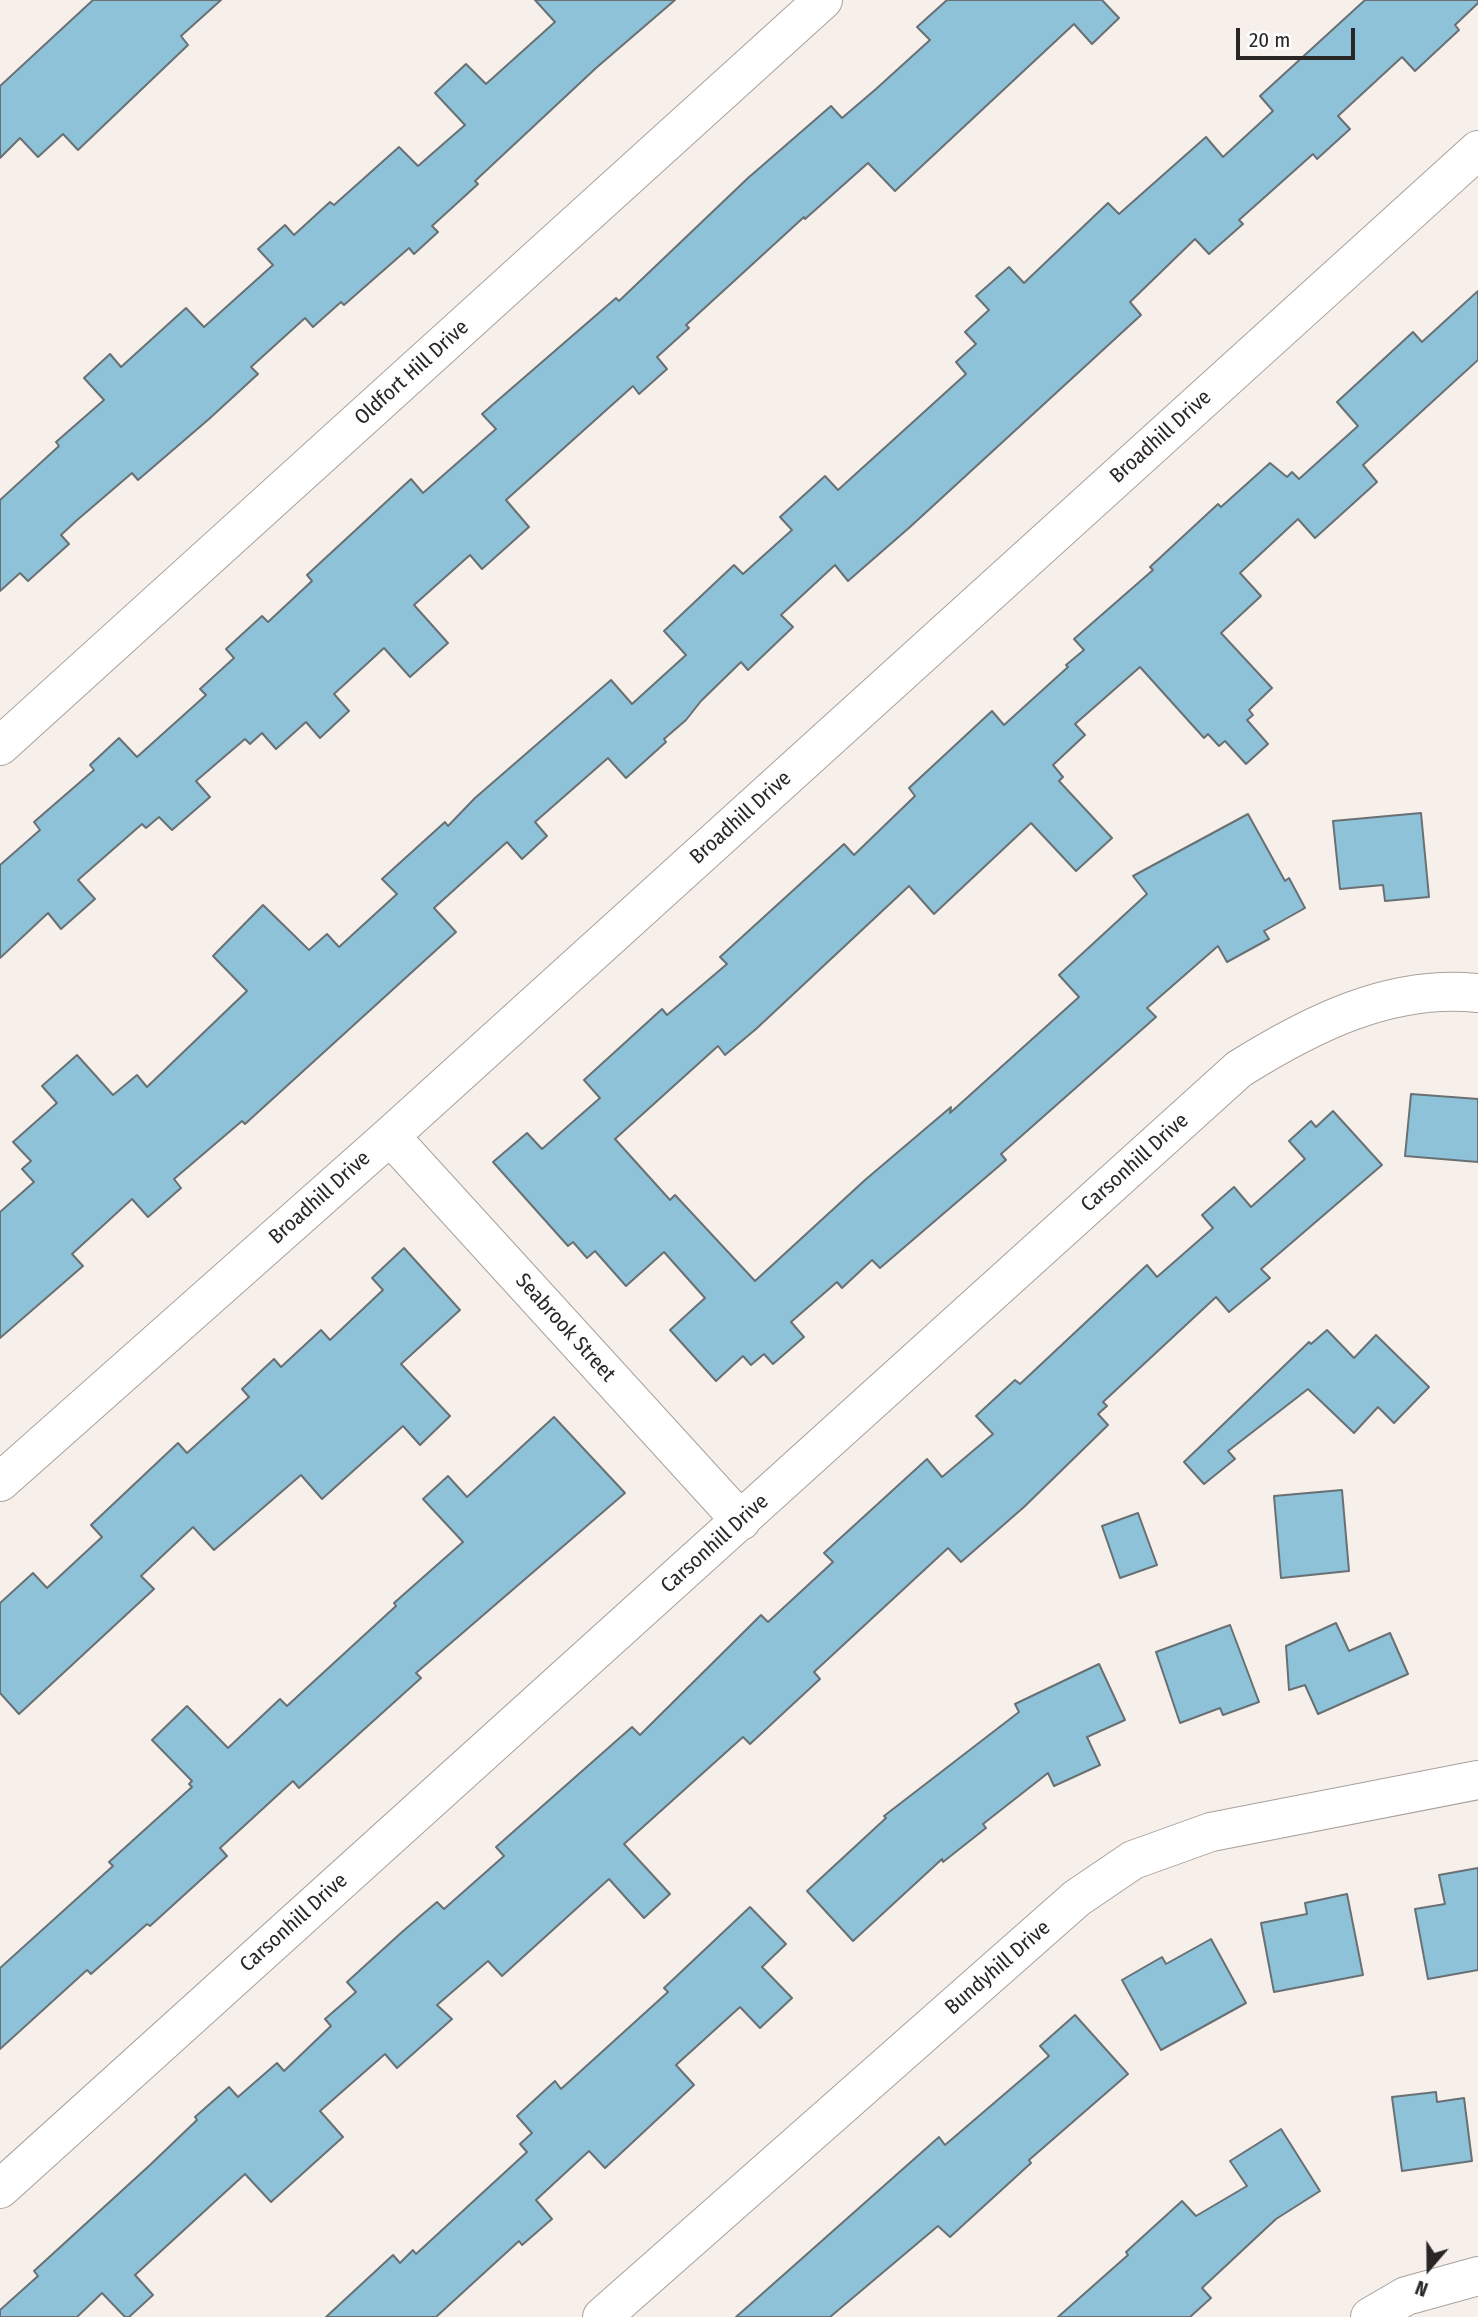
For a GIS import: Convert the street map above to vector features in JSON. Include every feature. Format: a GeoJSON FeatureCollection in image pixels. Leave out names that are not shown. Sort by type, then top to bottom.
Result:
{"type":"FeatureCollection","features":[{"type":"Feature","properties":{"kind":"street","name":"Oldfort Hill Drive"},"geometry":{"type":"LineString","coordinates":[[0,746],[823,0]]}},
{"type":"Feature","properties":{"kind":"street","name":"Broadhill Drive"},"geometry":{"type":"LineString","coordinates":[[0,1482],[390,1136],[1478,150]]}},
{"type":"Feature","properties":{"kind":"street","name":"Carsonhill Drive"},"geometry":{"type":"LineString","coordinates":[[0,2189],[1239,1069],[1294,1034],[1345,1011],[1408,995],[1478,993]]}},
{"type":"Feature","properties":{"kind":"street","name":"Seabrook Street"},"geometry":{"type":"LineString","coordinates":[[390,1136],[741,1521]]}},
{"type":"Feature","properties":{"kind":"street","name":"Bundyhill Drive"},"geometry":{"type":"LineString","coordinates":[[602,2317],[1077,1898],[1133,1860],[1211,1832],[1478,1780]]}},
{"type":"Feature","properties":{"kind":"street"},"geometry":{"type":"LineString","coordinates":[[1370,2317],[1406,2296],[1478,2276]]}},
{"type":"Feature","properties":{"kind":"building"},"geometry":{"type":"Polygon","coordinates":[[[93,0],[221,0],[181,36],[188,45],[78,150],[63,134],[38,157],[20,138],[0,158],[0,86],[93,0]]]}},
{"type":"Feature","properties":{"kind":"building"},"geometry":{"type":"Polygon","coordinates":[[[535,0],[675,0],[596,68],[475,181],[478,184],[432,226],[438,232],[414,254],[409,248],[344,305],[341,302],[313,327],[305,318],[251,367],[258,374],[209,419],[138,480],[132,473],[76,521],[61,535],[69,544],[28,581],[20,573],[0,591],[0,500],[59,446],[56,442],[104,400],[84,378],[110,354],[121,367],[186,308],[204,327],[273,265],[258,249],[285,225],[294,235],[330,202],[334,205],[399,147],[418,166],[465,125],[435,93],[466,64],[486,84],[555,22],[535,0]]]}},
{"type":"Feature","properties":{"kind":"building"},"geometry":{"type":"Polygon","coordinates":[[[947,0],[1102,0],[1119,18],[1092,44],[1074,24],[895,191],[868,163],[805,219],[804,217],[686,325],[689,328],[657,357],[667,369],[639,394],[633,386],[506,500],[529,527],[482,569],[470,555],[414,605],[448,643],[410,677],[384,648],[334,694],[349,711],[320,738],[306,722],[276,749],[262,733],[250,744],[245,739],[196,781],[210,797],[172,830],[159,817],[146,828],[142,824],[78,880],[95,899],[61,929],[48,913],[0,958],[0,865],[40,830],[34,822],[94,770],[90,765],[119,738],[137,757],[206,695],[200,689],[234,658],[226,649],[262,616],[268,622],[312,581],[307,575],[411,479],[423,493],[496,429],[482,414],[616,298],[619,301],[748,178],[831,106],[842,118],[876,89],[930,40],[917,27],[947,0]]]}},
{"type":"Feature","properties":{"kind":"building"},"geometry":{"type":"Polygon","coordinates":[[[1365,0],[1478,0],[1478,3],[1455,25],[1459,30],[1415,71],[1402,57],[1338,116],[1350,129],[1317,159],[1313,154],[1239,220],[1243,224],[1209,254],[1195,239],[1130,302],[1141,315],[910,527],[848,581],[835,565],[781,615],[793,627],[748,670],[741,662],[701,701],[686,720],[664,739],[666,742],[626,778],[608,758],[535,822],[547,836],[522,859],[507,842],[434,908],[456,932],[245,1124],[242,1121],[174,1179],[181,1188],[148,1217],[132,1199],[72,1254],[83,1266],[0,1338],[0,1212],[34,1182],[22,1169],[31,1161],[13,1142],[57,1103],[42,1086],[77,1055],[113,1095],[137,1075],[147,1087],[247,991],[213,956],[263,905],[309,950],[327,934],[339,947],[397,894],[382,879],[445,822],[448,826],[475,798],[611,680],[632,704],[686,655],[664,631],[734,565],[743,574],[792,530],[780,517],[825,476],[838,490],[966,374],[956,362],[976,344],[965,332],[989,310],[976,296],[1009,267],[1024,283],[1108,203],[1119,214],[1206,137],[1223,157],[1273,111],[1260,96],[1365,0]]]}},
{"type":"Feature","properties":{"kind":"building"},"geometry":{"type":"Polygon","coordinates":[[[1478,291],[1478,360],[1363,465],[1377,482],[1315,538],[1298,519],[1240,573],[1261,596],[1221,633],[1272,688],[1249,710],[1253,715],[1247,720],[1268,744],[1246,764],[1225,741],[1219,746],[1208,734],[1204,738],[1140,667],[1075,724],[1085,735],[1053,765],[1063,777],[1059,781],[1112,838],[1076,871],[1031,823],[934,914],[909,886],[756,1029],[725,1055],[718,1046],[615,1139],[670,1200],[675,1195],[755,1281],[865,1180],[951,1107],[950,1113],[1079,997],[1059,975],[1147,894],[1133,876],[1248,814],[1285,881],[1289,878],[1305,908],[1264,931],[1269,939],[1227,962],[1218,946],[1147,1008],[1156,1017],[1001,1154],[1006,1160],[880,1268],[872,1260],[842,1288],[837,1282],[791,1322],[804,1337],[773,1364],[764,1354],[751,1365],[743,1356],[716,1381],[670,1330],[705,1298],[664,1252],[626,1286],[595,1251],[587,1258],[573,1242],[568,1246],[493,1162],[527,1133],[542,1149],[600,1098],[584,1080],[662,1009],[667,1015],[727,964],[720,957],[844,844],[854,855],[915,796],[909,788],[992,711],[1004,725],[1068,667],[1066,665],[1084,650],[1074,639],[1153,570],[1150,567],[1218,504],[1221,507],[1270,463],[1287,477],[1292,472],[1299,479],[1358,426],[1337,402],[1413,332],[1422,342],[1478,291]]]}},
{"type":"Feature","properties":{"kind":"building"},"geometry":{"type":"Polygon","coordinates":[[[1421,813],[1429,897],[1385,901],[1383,885],[1340,889],[1333,821],[1421,813]]]}},
{"type":"Feature","properties":{"kind":"building"},"geometry":{"type":"Polygon","coordinates":[[[1411,1094],[1478,1099],[1478,1162],[1405,1156],[1411,1094]]]}},
{"type":"Feature","properties":{"kind":"building"},"geometry":{"type":"Polygon","coordinates":[[[1333,1111],[1382,1165],[1261,1269],[1270,1278],[1229,1312],[1216,1297],[1103,1402],[1107,1406],[1098,1414],[1108,1425],[1024,1507],[961,1562],[948,1548],[814,1672],[820,1679],[750,1744],[743,1737],[624,1844],[670,1894],[644,1918],[609,1879],[502,1976],[488,1961],[437,2005],[452,2019],[397,2068],[385,2054],[320,2111],[343,2137],[271,2202],[245,2174],[135,2275],[153,2295],[129,2317],[125,2317],[102,2293],[77,2317],[0,2317],[0,2310],[38,2276],[34,2271],[150,2165],[197,2120],[195,2117],[229,2087],[238,2097],[277,2063],[284,2071],[331,2026],[325,2019],[356,1992],[347,1982],[437,1902],[444,1909],[504,1856],[496,1847],[632,1727],[640,1735],[761,1615],[768,1622],[833,1562],[824,1553],[927,1459],[942,1477],[993,1434],[976,1416],[1015,1380],[1020,1384],[1147,1265],[1157,1277],[1213,1228],[1202,1215],[1234,1187],[1251,1207],[1305,1159],[1289,1141],[1311,1121],[1316,1127],[1333,1111]]]}},
{"type":"Feature","properties":{"kind":"building"},"geometry":{"type":"Polygon","coordinates":[[[404,1248],[460,1310],[401,1364],[450,1416],[420,1445],[403,1426],[322,1499],[301,1475],[214,1550],[193,1527],[141,1576],[154,1589],[19,1714],[0,1693],[0,1603],[33,1573],[47,1588],[102,1537],[91,1525],[178,1443],[187,1453],[249,1397],[242,1389],[274,1359],[281,1367],[321,1330],[330,1340],[383,1290],[372,1278],[404,1248]]]}},
{"type":"Feature","properties":{"kind":"building"},"geometry":{"type":"Polygon","coordinates":[[[1327,1330],[1354,1358],[1376,1335],[1429,1387],[1394,1423],[1378,1407],[1354,1433],[1308,1389],[1228,1451],[1235,1459],[1204,1484],[1184,1462],[1309,1342],[1311,1344],[1327,1330]]]}},
{"type":"Feature","properties":{"kind":"building"},"geometry":{"type":"Polygon","coordinates":[[[554,1417],[625,1493],[416,1673],[421,1678],[299,1788],[293,1781],[220,1848],[227,1856],[150,1926],[147,1924],[91,1974],[87,1970],[0,2049],[0,1968],[113,1866],[109,1862],[192,1787],[189,1784],[192,1781],[152,1740],[187,1706],[228,1748],[280,1699],[287,1706],[396,1606],[394,1603],[463,1542],[423,1499],[448,1476],[467,1497],[554,1417]]]}},
{"type":"Feature","properties":{"kind":"building"},"geometry":{"type":"Polygon","coordinates":[[[1342,1490],[1349,1571],[1281,1578],[1274,1496],[1342,1490]]]}},
{"type":"Feature","properties":{"kind":"building"},"geometry":{"type":"Polygon","coordinates":[[[1138,1513],[1157,1565],[1120,1578],[1102,1526],[1138,1513]]]}},
{"type":"Feature","properties":{"kind":"building"},"geometry":{"type":"Polygon","coordinates":[[[1336,1623],[1349,1651],[1390,1633],[1408,1674],[1318,1714],[1305,1685],[1289,1690],[1286,1646],[1336,1623]]]}},
{"type":"Feature","properties":{"kind":"building"},"geometry":{"type":"Polygon","coordinates":[[[1230,1625],[1259,1702],[1223,1715],[1220,1708],[1180,1723],[1156,1652],[1230,1625]]]}},
{"type":"Feature","properties":{"kind":"building"},"geometry":{"type":"Polygon","coordinates":[[[1099,1664],[1125,1720],[1087,1737],[1100,1765],[1054,1786],[1048,1773],[983,1824],[986,1828],[943,1862],[942,1859],[853,1941],[807,1891],[886,1818],[884,1816],[1019,1712],[1015,1704],[1099,1664]]]}},
{"type":"Feature","properties":{"kind":"building"},"geometry":{"type":"Polygon","coordinates":[[[1478,1868],[1478,1970],[1428,1979],[1415,1909],[1445,1904],[1439,1875],[1478,1868]]]}},
{"type":"Feature","properties":{"kind":"building"},"geometry":{"type":"Polygon","coordinates":[[[1347,1894],[1363,1975],[1274,1992],[1261,1923],[1307,1914],[1305,1903],[1347,1894]]]}},
{"type":"Feature","properties":{"kind":"building"},"geometry":{"type":"Polygon","coordinates":[[[750,1907],[786,1944],[762,1967],[792,1998],[760,2028],[740,2007],[676,2065],[694,2085],[605,2168],[589,2151],[536,2200],[552,2219],[522,2245],[519,2241],[436,2317],[326,2317],[393,2255],[400,2263],[413,2250],[416,2254],[527,2152],[520,2144],[532,2133],[517,2116],[555,2081],[561,2089],[668,1992],[664,1988],[750,1907]]]}},
{"type":"Feature","properties":{"kind":"building"},"geometry":{"type":"Polygon","coordinates":[[[1211,1939],[1246,2003],[1161,2050],[1122,1980],[1162,1957],[1166,1964],[1211,1939]]]}},
{"type":"Feature","properties":{"kind":"building"},"geometry":{"type":"Polygon","coordinates":[[[1075,2015],[1128,2074],[1029,2160],[1031,2163],[950,2237],[938,2226],[830,2317],[736,2317],[939,2137],[945,2145],[1049,2056],[1040,2046],[1075,2015]]]}},
{"type":"Feature","properties":{"kind":"building"},"geometry":{"type":"Polygon","coordinates":[[[1436,2092],[1437,2102],[1464,2098],[1472,2161],[1402,2171],[1392,2097],[1436,2092]]]}},
{"type":"Feature","properties":{"kind":"building"},"geometry":{"type":"Polygon","coordinates":[[[1281,2129],[1320,2191],[1276,2219],[1202,2288],[1211,2298],[1190,2317],[1058,2317],[1128,2255],[1126,2252],[1182,2201],[1196,2216],[1247,2186],[1230,2161],[1281,2129]]]}}]}
